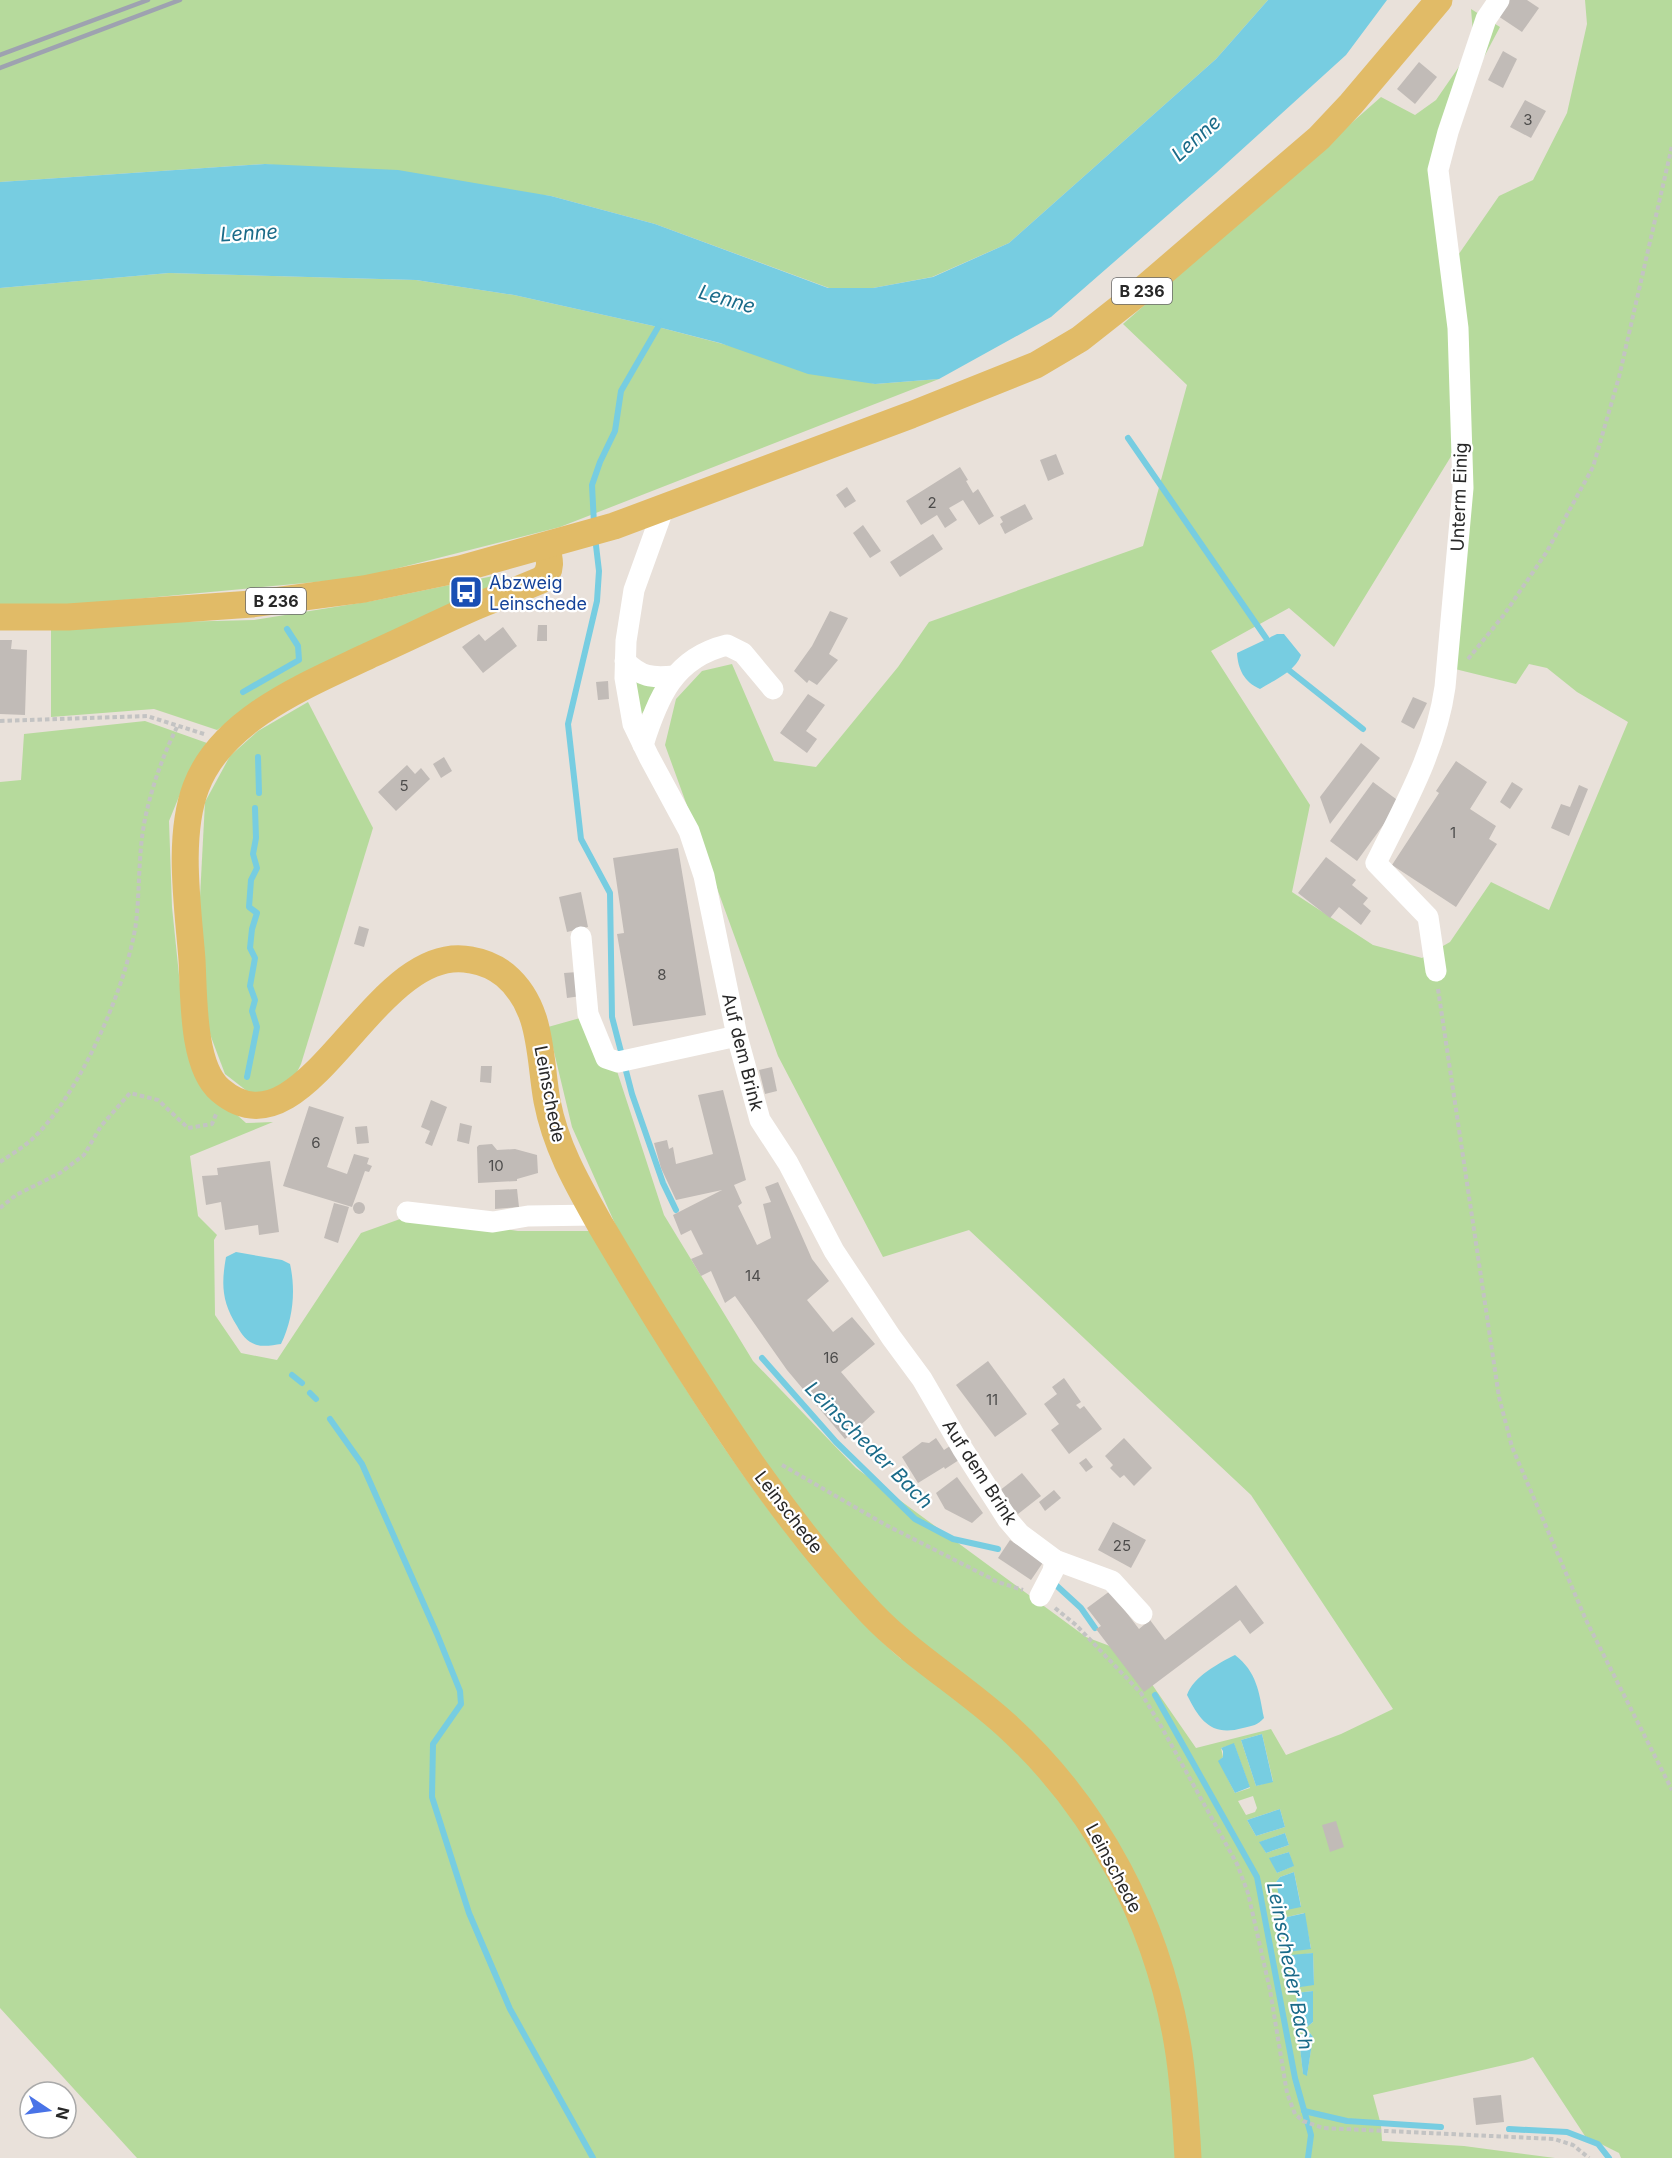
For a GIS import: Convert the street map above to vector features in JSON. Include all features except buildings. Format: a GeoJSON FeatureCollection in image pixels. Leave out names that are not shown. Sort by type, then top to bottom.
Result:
{"type":"FeatureCollection","features":[{"type":"Feature","properties":{"kind":"main road","name":"B 236"},"geometry":{"type":"LineString","coordinates":[[0,616],[68,617],[252,604],[364,589],[460,569],[614,526],[911,415],[1026,369],[1080,339],[1141,291],[1319,138],[1352,104],[1439,0]]}},
{"type":"Feature","properties":{"kind":"main road"},"geometry":{"type":"LineString","coordinates":[[225,1095],[207,1075],[200,1046],[195,1013],[186,868],[186,837],[193,795],[206,766],[223,744],[282,699],[458,614],[541,580],[548,574],[550,567],[546,546]]}},
{"type":"Feature","properties":{"kind":"main road","name":"Leinschede"},"geometry":{"type":"LineString","coordinates":[[225,1095],[256,1105],[287,1098],[317,1072],[394,989],[428,964],[453,958],[481,962],[507,977],[524,997],[538,1031],[547,1097],[556,1139],[576,1184],[648,1305],[742,1450],[811,1542],[873,1615],[911,1649],[1002,1721],[1044,1761],[1099,1832],[1140,1914],[1161,1974],[1178,2044],[1188,2158]]}},
{"type":"Feature","properties":{"kind":"street","name":"Unterm Einig"},"geometry":{"type":"LineString","coordinates":[[1436,971],[1428,917],[1376,864],[1424,767],[1441,714],[1446,687],[1463,488],[1458,328],[1438,170],[1448,132],[1486,19],[1499,0]]}},
{"type":"Feature","properties":{"kind":"street","name":"Auf dem Brink"},"geometry":{"type":"LineString","coordinates":[[664,507],[634,590],[626,641],[625,678],[633,724],[689,831],[704,876],[737,1036],[760,1120],[788,1163],[834,1251],[891,1337],[922,1378],[962,1448],[1008,1520],[1020,1534],[1055,1560],[1112,1581],[1142,1614]]}},
{"type":"Feature","properties":{"kind":"street"},"geometry":{"type":"LineString","coordinates":[[643,745],[659,701],[674,676],[693,658],[711,649],[727,645],[743,653],[773,689]]}},
{"type":"Feature","properties":{"kind":"street"},"geometry":{"type":"LineString","coordinates":[[625,661],[635,671],[644,675],[658,678],[674,676]]}},
{"type":"Feature","properties":{"kind":"street"},"geometry":{"type":"LineString","coordinates":[[581,937],[588,1014],[606,1058],[624,1060],[737,1036]]}},
{"type":"Feature","properties":{"kind":"street"},"geometry":{"type":"LineString","coordinates":[[407,1212],[493,1222],[528,1216],[595,1215]]}},
{"type":"Feature","properties":{"kind":"street"},"geometry":{"type":"LineString","coordinates":[[1040,1596],[1053,1571],[1055,1560]]}},
{"type":"Feature","properties":{"kind":"path"},"geometry":{"type":"LineString","coordinates":[[1446,687],[1503,616],[1546,553],[1593,467],[1619,377],[1672,146]]}},
{"type":"Feature","properties":{"kind":"path"},"geometry":{"type":"LineString","coordinates":[[0,721],[147,716],[197,731],[223,744]]}},
{"type":"Feature","properties":{"kind":"path"},"geometry":{"type":"LineString","coordinates":[[0,1162],[31,1140],[71,1090],[117,996],[128,961],[136,923],[145,821],[166,749],[178,725]]}},
{"type":"Feature","properties":{"kind":"path"},"geometry":{"type":"LineString","coordinates":[[1436,971],[1499,1397],[1512,1447],[1586,1620],[1672,1790]]}},
{"type":"Feature","properties":{"kind":"path"},"geometry":{"type":"LineString","coordinates":[[0,1208],[16,1196],[60,1173],[84,1155],[101,1126],[130,1093],[158,1100],[188,1128],[212,1124],[225,1095]]}},
{"type":"Feature","properties":{"kind":"path"},"geometry":{"type":"LineString","coordinates":[[742,1450],[765,1455],[884,1524],[998,1582],[1040,1596],[1076,1625],[1141,1694],[1237,1864],[1248,1893],[1270,1990],[1287,2093],[1295,2114],[1303,2121],[1323,2128],[1554,2139],[1573,2145],[1589,2158]]}},
{"type":"Feature","properties":{"kind":"green space"},"geometry":{"type":"Polygon","coordinates":[[[0,0],[1268,0],[1216,59],[1009,243],[932,277],[873,288],[829,288],[655,224],[551,196],[265,164],[0,182],[0,0]]]}},
{"type":"Feature","properties":{"kind":"green space"},"geometry":{"type":"Polygon","coordinates":[[[1585,0],[1672,0],[1672,2158],[1621,2158],[1619,2153],[1585,2136],[1533,2057],[1373,2095],[1381,2125],[1382,2141],[1464,2146],[1555,2158],[137,2158],[78,2093],[78,2080],[66,2080],[0,2008],[0,782],[21,780],[24,734],[145,721],[207,743],[187,777],[169,821],[172,907],[183,1014],[208,1089],[246,1123],[273,1122],[190,1156],[198,1216],[217,1235],[214,1240],[215,1315],[241,1353],[277,1360],[361,1233],[403,1218],[440,1219],[518,1231],[590,1231],[646,1326],[705,1419],[768,1509],[837,1593],[876,1636],[901,1659],[870,1604],[771,1489],[616,1226],[572,1127],[548,1027],[598,1013],[664,1215],[753,1361],[856,1468],[1086,1637],[1131,1654],[1196,1748],[1271,1729],[1286,1755],[1341,1734],[1393,1709],[1251,1495],[969,1230],[883,1257],[778,1056],[665,745],[676,699],[702,671],[732,664],[774,761],[816,767],[898,667],[929,622],[1143,546],[1187,385],[1123,324],[1381,97],[1415,115],[1436,100],[1474,45],[1471,9],[1500,27],[1446,128],[1435,165],[1453,326],[1458,445],[1334,647],[1289,608],[1211,651],[1310,805],[1292,892],[1373,945],[1422,958],[1450,942],[1491,882],[1549,910],[1628,722],[1577,692],[1547,668],[1529,664],[1516,684],[1455,669],[1467,489],[1461,330],[1454,261],[1499,196],[1533,180],[1567,113],[1587,24],[1585,0]],[[1262,1734],[1241,1740],[1256,1786],[1273,1781],[1262,1734]],[[1234,1744],[1221,1748],[1223,1757],[1219,1761],[1235,1793],[1250,1788],[1234,1744]],[[1253,1796],[1238,1801],[1246,1815],[1255,1812],[1257,1808],[1253,1796]],[[1280,1809],[1247,1820],[1256,1836],[1285,1827],[1280,1809]],[[1285,1833],[1260,1842],[1266,1853],[1289,1845],[1285,1833]],[[1289,1852],[1270,1858],[1277,1873],[1293,1866],[1289,1852]],[[1294,1872],[1280,1877],[1276,1882],[1282,1910],[1301,1906],[1294,1872]],[[1304,1913],[1283,1918],[1287,1952],[1311,1948],[1304,1913]],[[1313,1953],[1290,1956],[1294,1988],[1314,1984],[1313,1953]],[[1313,1991],[1296,1993],[1300,2026],[1307,2027],[1313,2022],[1313,1991]],[[1310,2033],[1301,2034],[1299,2039],[1303,2073],[1307,2075],[1313,2037],[1310,2033]]]}},
{"type":"Feature","properties":{"kind":"green space"},"geometry":{"type":"Polygon","coordinates":[[[169,273],[416,280],[514,295],[658,327],[875,384],[939,379],[560,527],[359,578],[71,605],[0,606],[0,288],[169,273]]]}},
{"type":"Feature","properties":{"kind":"green space"},"geometry":{"type":"Polygon","coordinates":[[[498,575],[505,584],[286,683],[217,730],[154,709],[51,717],[51,625],[254,620],[372,601],[498,575]]]}},
{"type":"Feature","properties":{"kind":"green space"},"geometry":{"type":"Polygon","coordinates":[[[635,676],[664,683],[641,715],[635,676]]]}},
{"type":"Feature","properties":{"kind":"green space"},"geometry":{"type":"Polygon","coordinates":[[[308,702],[373,828],[301,1064],[286,1094],[261,1102],[225,1074],[202,1013],[199,916],[205,802],[230,756],[258,731],[308,702]]]}},
{"type":"Feature","properties":{"kind":"water","name":"Lenne"},"geometry":{"type":"Polygon","coordinates":[[[1268,0],[1387,0],[1346,55],[1216,173],[1051,317],[939,379],[875,384],[808,374],[720,343],[658,327],[514,295],[416,280],[169,273],[0,288],[0,182],[265,164],[398,170],[551,196],[655,224],[828,288],[873,288],[933,277],[1009,243],[1216,59],[1268,0]]]}},
{"type":"Feature","properties":{"kind":"water"},"geometry":{"type":"Polygon","coordinates":[[[1277,634],[1284,634],[1301,655],[1289,671],[1260,689],[1250,683],[1243,674],[1237,653],[1277,634]]]}},
{"type":"Feature","properties":{"kind":"water"},"geometry":{"type":"Polygon","coordinates":[[[236,1252],[282,1260],[290,1264],[293,1284],[292,1305],[281,1344],[263,1346],[250,1342],[243,1335],[228,1309],[224,1293],[226,1257],[236,1252]]]}},
{"type":"Feature","properties":{"kind":"water"},"geometry":{"type":"Polygon","coordinates":[[[1235,1655],[1253,1676],[1264,1718],[1252,1726],[1223,1730],[1208,1725],[1187,1695],[1195,1682],[1214,1666],[1235,1655]]]}},
{"type":"Feature","properties":{"kind":"water"},"geometry":{"type":"Polygon","coordinates":[[[1262,1734],[1273,1782],[1256,1786],[1241,1740],[1262,1734]]]}},
{"type":"Feature","properties":{"kind":"water"},"geometry":{"type":"Polygon","coordinates":[[[1234,1743],[1250,1787],[1235,1793],[1218,1761],[1223,1757],[1221,1748],[1234,1743]]]}},
{"type":"Feature","properties":{"kind":"water"},"geometry":{"type":"Polygon","coordinates":[[[1280,1809],[1285,1827],[1256,1836],[1247,1820],[1280,1809]]]}},
{"type":"Feature","properties":{"kind":"water"},"geometry":{"type":"Polygon","coordinates":[[[1285,1833],[1289,1845],[1266,1853],[1259,1842],[1285,1833]]]}},
{"type":"Feature","properties":{"kind":"water"},"geometry":{"type":"Polygon","coordinates":[[[1289,1852],[1294,1866],[1277,1873],[1269,1858],[1289,1852]]]}},
{"type":"Feature","properties":{"kind":"water"},"geometry":{"type":"Polygon","coordinates":[[[1294,1872],[1301,1907],[1282,1911],[1276,1882],[1280,1877],[1294,1872]]]}},
{"type":"Feature","properties":{"kind":"water"},"geometry":{"type":"Polygon","coordinates":[[[1305,1913],[1311,1949],[1287,1952],[1283,1918],[1305,1913]]]}},
{"type":"Feature","properties":{"kind":"water"},"geometry":{"type":"Polygon","coordinates":[[[1313,1953],[1314,1985],[1294,1988],[1290,1955],[1313,1953]]]}},
{"type":"Feature","properties":{"kind":"water"},"geometry":{"type":"Polygon","coordinates":[[[1313,1991],[1313,2022],[1307,2027],[1300,2026],[1296,1993],[1313,1991]]]}},
{"type":"Feature","properties":{"kind":"water"},"geometry":{"type":"Polygon","coordinates":[[[1310,2033],[1313,2037],[1307,2076],[1303,2074],[1299,2039],[1301,2034],[1310,2033]]]}},
{"type":"Feature","properties":{"kind":"waterway","name":"Leinscheder Bach"},"geometry":{"type":"LineString","coordinates":[[594,524],[592,485],[615,431],[621,391],[661,322]]}},
{"type":"Feature","properties":{"kind":"waterway"},"geometry":{"type":"LineString","coordinates":[[1128,438],[1266,638]]}},
{"type":"Feature","properties":{"kind":"waterway","name":"Leinscheder Bach"},"geometry":{"type":"LineString","coordinates":[[595,537],[599,571],[597,601],[568,724],[581,839],[610,893],[612,1017],[632,1094],[663,1183],[676,1210]]}},
{"type":"Feature","properties":{"kind":"waterway"},"geometry":{"type":"LineString","coordinates":[[243,692],[299,660],[298,646],[287,629]]}},
{"type":"Feature","properties":{"kind":"waterway"},"geometry":{"type":"LineString","coordinates":[[1290,671],[1363,729]]}},
{"type":"Feature","properties":{"kind":"waterway"},"geometry":{"type":"LineString","coordinates":[[258,757],[259,793]]}},
{"type":"Feature","properties":{"kind":"waterway"},"geometry":{"type":"LineString","coordinates":[[247,1077],[257,1027],[252,1011],[255,1000],[250,986],[255,958],[250,948],[257,913],[249,907],[251,880],[257,868],[253,854],[256,838],[255,808]]}},
{"type":"Feature","properties":{"kind":"waterway","name":"Leinscheder Bach"},"geometry":{"type":"LineString","coordinates":[[762,1358],[836,1442],[915,1519],[953,1539],[998,1549]]}},
{"type":"Feature","properties":{"kind":"waterway"},"geometry":{"type":"LineString","coordinates":[[292,1375],[302,1383]]}},
{"type":"Feature","properties":{"kind":"waterway"},"geometry":{"type":"LineString","coordinates":[[310,1393],[316,1399]]}},
{"type":"Feature","properties":{"kind":"waterway"},"geometry":{"type":"LineString","coordinates":[[330,1419],[362,1464],[460,1691],[461,1704],[433,1744],[432,1797],[469,1913],[510,2009],[593,2158]]}},
{"type":"Feature","properties":{"kind":"waterway","name":"Leinscheder Bach"},"geometry":{"type":"LineString","coordinates":[[1057,1586],[1081,1608],[1095,1628]]}},
{"type":"Feature","properties":{"kind":"waterway","name":"Leinscheder Bach"},"geometry":{"type":"LineString","coordinates":[[1155,1695],[1257,1877],[1295,2078],[1311,2135],[1308,2158]]}},
{"type":"Feature","properties":{"kind":"waterway"},"geometry":{"type":"LineString","coordinates":[[1304,2111],[1347,2121],[1441,2127]]}},
{"type":"Feature","properties":{"kind":"waterway"},"geometry":{"type":"LineString","coordinates":[[1509,2129],[1567,2132],[1598,2144],[1609,2158]]}},
{"type":"Feature","properties":{"kind":"railway"},"geometry":{"type":"LineString","coordinates":[[0,55],[148,0]]}},
{"type":"Feature","properties":{"kind":"railway"},"geometry":{"type":"LineString","coordinates":[[0,68],[180,0]]}},
{"type":"Feature","properties":{"kind":"place","name":"Abzweig Leinschede"},"geometry":{"type":"Point","coordinates":[466,592]}}]}
